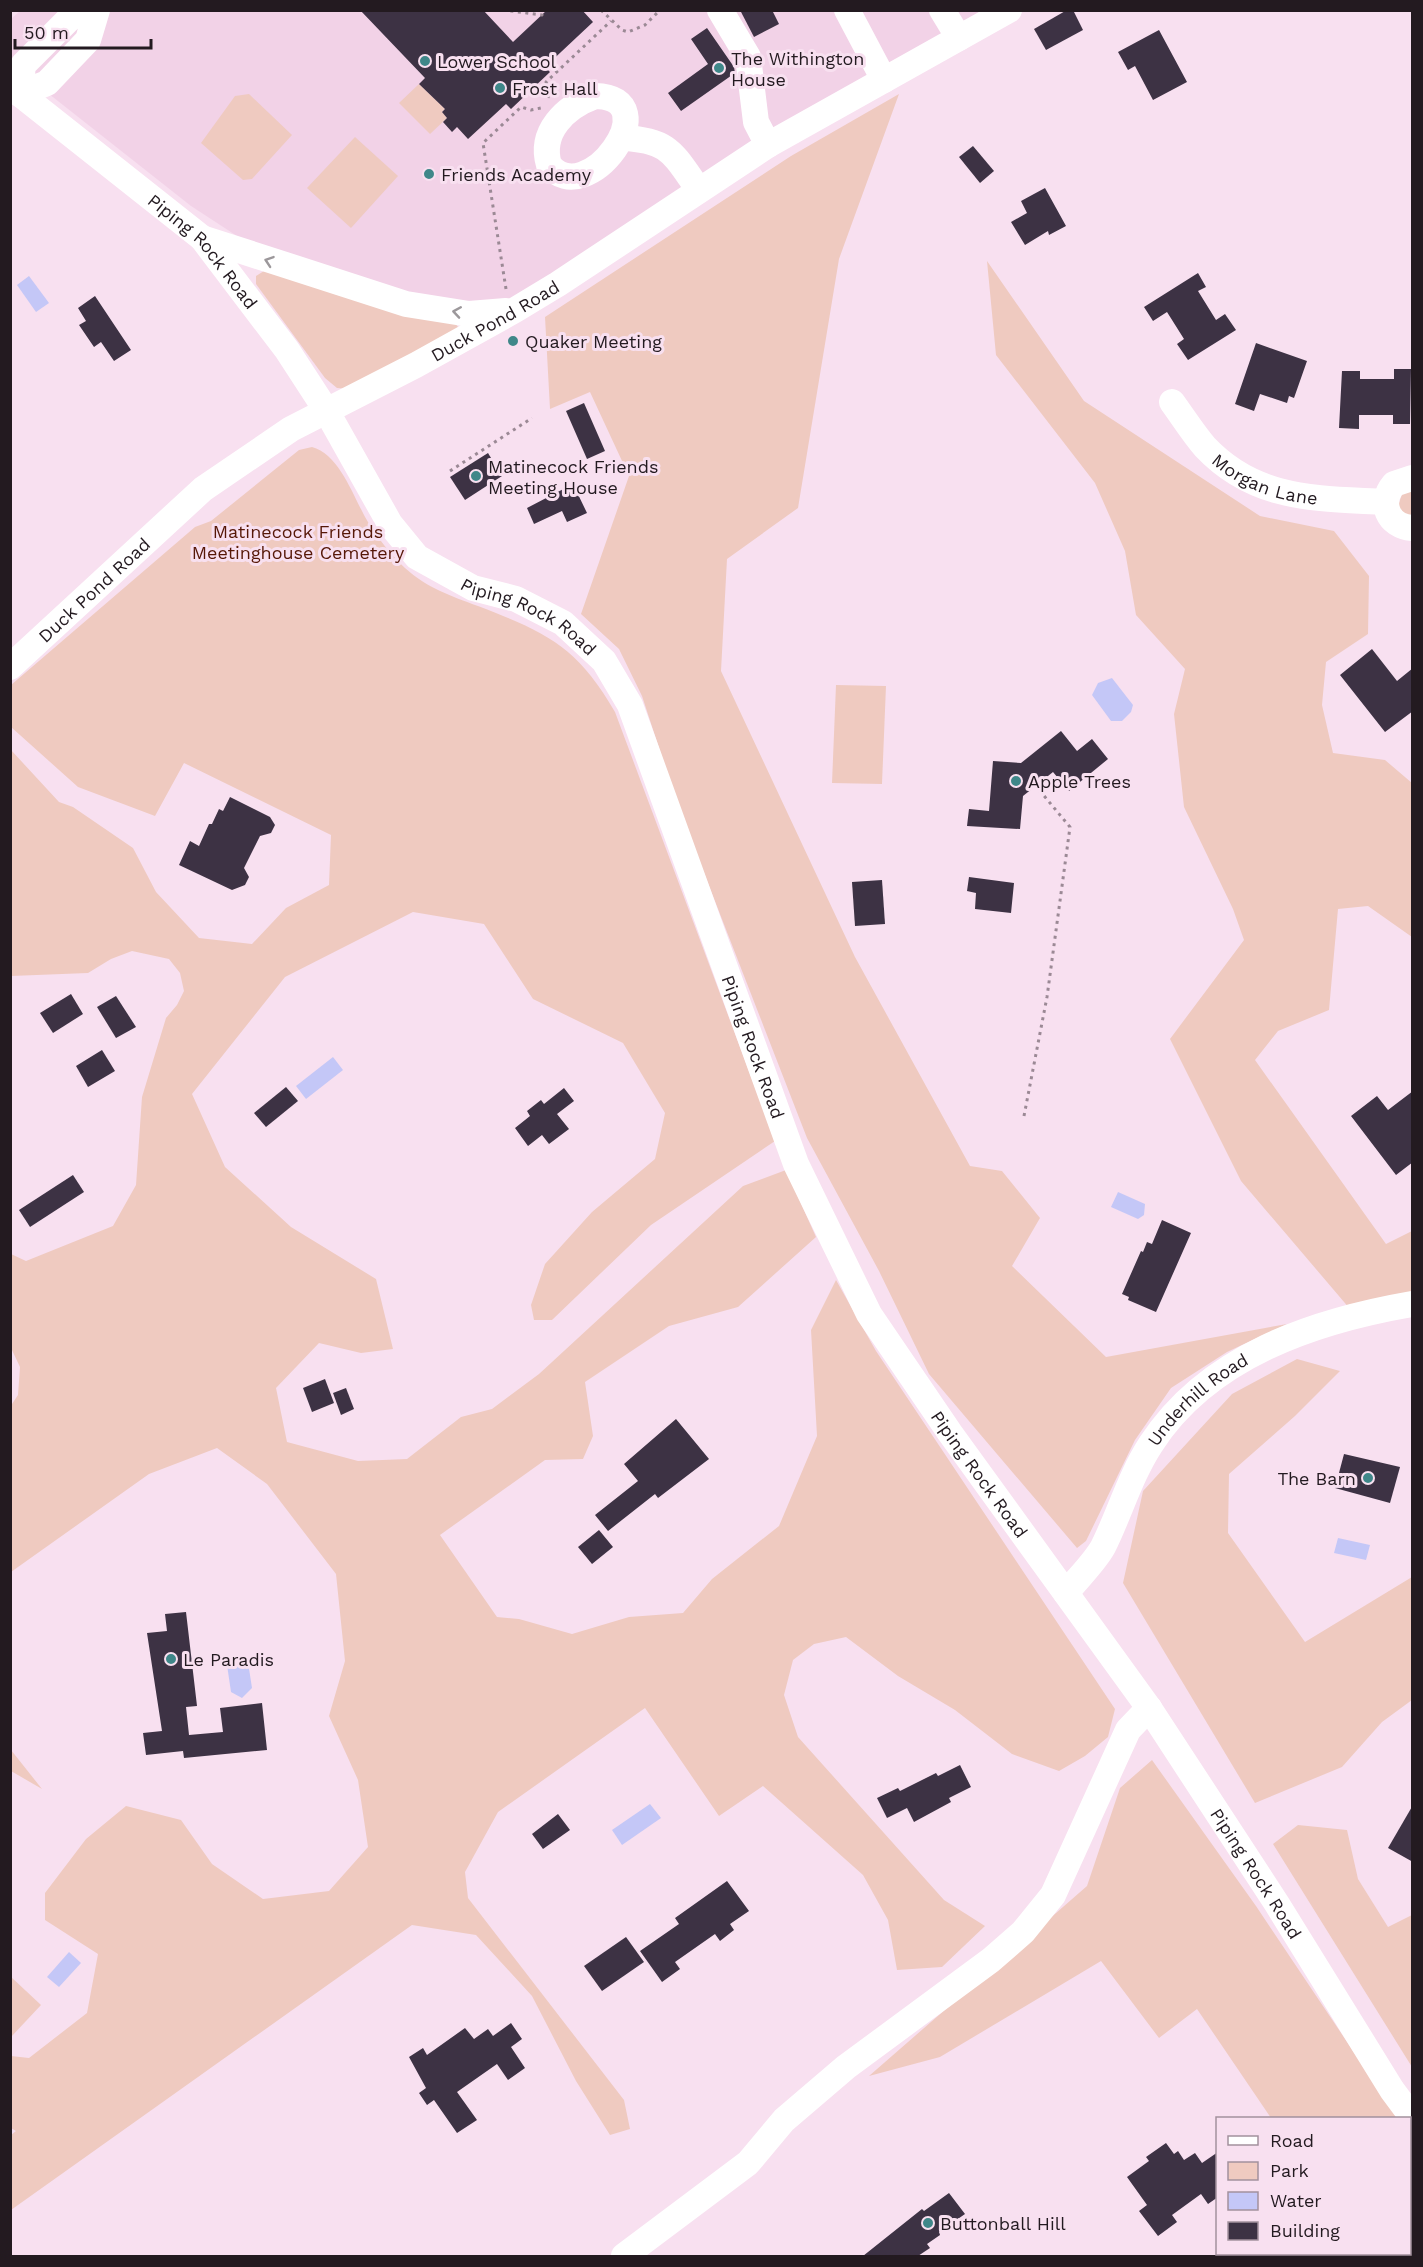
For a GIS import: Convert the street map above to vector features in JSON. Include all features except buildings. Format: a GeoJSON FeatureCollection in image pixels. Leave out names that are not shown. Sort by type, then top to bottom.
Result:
{"type":"FeatureCollection","features":[{"type":"Feature","properties":{"kind":"street"},"geometry":{"type":"LineString","coordinates":[[15,90],[23,65],[78,10]]}},
{"type":"Feature","properties":{"kind":"street"},"geometry":{"type":"LineString","coordinates":[[15,90],[47,83],[88,40],[97,10]]}},
{"type":"Feature","properties":{"kind":"street"},"geometry":{"type":"LineString","coordinates":[[720,10],[748,57],[756,122],[768,145]]}},
{"type":"Feature","properties":{"kind":"street"},"geometry":{"type":"LineString","coordinates":[[847,10],[884,80]]}},
{"type":"Feature","properties":{"kind":"street"},"geometry":{"type":"LineString","coordinates":[[942,10],[958,38]]}},
{"type":"Feature","properties":{"kind":"street","name":"Duck Pond Road"},"geometry":{"type":"LineString","coordinates":[[10,667],[203,489],[291,429],[416,365],[515,310],[768,145],[1009,10]]}},
{"type":"Feature","properties":{"kind":"street","name":"Piping Rock Road"},"geometry":{"type":"LineString","coordinates":[[15,90],[202,238],[266,319],[326,410],[390,524],[417,557],[473,588],[516,599],[563,623],[604,660],[630,705],[796,1164],[869,1314],[950,1433],[1149,1708],[1277,1904],[1392,2090],[1413,2117]]}},
{"type":"Feature","properties":{"kind":"street"},"geometry":{"type":"LineString","coordinates":[[623,138],[648,139],[662,145],[699,190]]}},
{"type":"Feature","properties":{"kind":"street"},"geometry":{"type":"LineString","coordinates":[[202,238],[406,304],[469,314],[515,310]]}},
{"type":"Feature","properties":{"kind":"street","name":"Morgan Lane"},"geometry":{"type":"LineString","coordinates":[[1172,402],[1204,446],[1242,476],[1268,489],[1294,496],[1385,502]]}},
{"type":"Feature","properties":{"kind":"street"},"geometry":{"type":"LineString","coordinates":[[1413,478],[1394,484],[1385,502],[1390,518],[1396,524],[1413,528]]}},
{"type":"Feature","properties":{"kind":"street","name":"Underhill Road"},"geometry":{"type":"LineString","coordinates":[[1066,1593],[1102,1548],[1131,1481],[1151,1444],[1183,1402],[1204,1384],[1243,1359],[1300,1332],[1413,1304]]}},
{"type":"Feature","properties":{"kind":"street"},"geometry":{"type":"LineString","coordinates":[[624,2256],[748,2163],[784,2120],[846,2067],[991,1960],[1023,1932],[1053,1895],[1128,1730],[1149,1708]]}},
{"type":"Feature","properties":{"kind":"path"},"geometry":{"type":"LineString","coordinates":[[503,10],[542,15],[542,10]]}},
{"type":"Feature","properties":{"kind":"path"},"geometry":{"type":"LineString","coordinates":[[601,10],[611,21],[628,32],[645,25],[660,10]]}},
{"type":"Feature","properties":{"kind":"path"},"geometry":{"type":"LineString","coordinates":[[515,310],[504,278],[483,143],[520,107],[534,110],[545,104],[549,92],[546,82],[611,21]]}},
{"type":"Feature","properties":{"kind":"path"},"geometry":{"type":"LineString","coordinates":[[450,471],[532,418]]}},
{"type":"Feature","properties":{"kind":"path"},"geometry":{"type":"LineString","coordinates":[[1024,1116],[1047,997],[1070,827],[1040,790]]}},
{"type":"Feature","properties":{"kind":"shaded area","name":"Friends Academy"},"geometry":{"type":"Polygon","coordinates":[[[20,11],[994,11],[512,302],[474,305],[412,297],[240,238],[191,206],[11,64],[11,19],[20,11]]]}},
{"type":"Feature","properties":{"kind":"green space"},"geometry":{"type":"Polygon","coordinates":[[[419,84],[445,109],[442,112],[447,118],[430,134],[399,103],[419,84]]]}},
{"type":"Feature","properties":{"kind":"green space"},"geometry":{"type":"Polygon","coordinates":[[[249,94],[292,135],[252,179],[243,180],[201,143],[235,96],[249,94]]]}},
{"type":"Feature","properties":{"kind":"green space"},"geometry":{"type":"Polygon","coordinates":[[[899,94],[839,259],[798,508],[727,559],[721,671],[855,957],[970,1166],[1002,1171],[1040,1218],[1012,1266],[1106,1357],[1287,1324],[1227,1352],[1171,1388],[1135,1440],[1086,1541],[1077,1548],[929,1374],[879,1271],[807,1138],[678,806],[642,696],[619,649],[581,614],[629,476],[590,392],[550,409],[545,317],[791,156],[899,94]]]}},
{"type":"Feature","properties":{"kind":"green space"},"geometry":{"type":"Polygon","coordinates":[[[355,137],[398,176],[351,228],[307,188],[355,137]]]}},
{"type":"Feature","properties":{"kind":"green space"},"geometry":{"type":"Polygon","coordinates":[[[987,261],[1084,401],[1260,516],[1334,531],[1369,576],[1368,634],[1326,662],[1322,705],[1333,753],[1385,760],[1412,783],[1412,937],[1368,906],[1338,909],[1329,1010],[1278,1031],[1255,1060],[1386,1244],[1412,1231],[1412,1294],[1350,1309],[1241,1181],[1170,1039],[1244,940],[1233,909],[1184,807],[1174,714],[1185,669],[1136,615],[1125,551],[1095,483],[996,355],[987,261]]]}},
{"type":"Feature","properties":{"kind":"green space"},"geometry":{"type":"Polygon","coordinates":[[[264,271],[455,323],[458,327],[454,336],[349,389],[337,388],[325,378],[256,284],[256,276],[264,271]]]}},
{"type":"Feature","properties":{"kind":"green space","name":"Matinecock Friends Meetinghouse Cemetery"},"geometry":{"type":"Polygon","coordinates":[[[312,447],[331,458],[345,478],[372,528],[405,568],[440,591],[542,634],[573,657],[601,690],[615,712],[775,1141],[651,1225],[552,1320],[534,1320],[531,1305],[545,1264],[592,1212],[655,1159],[665,1113],[623,1043],[533,999],[484,924],[413,912],[285,977],[192,1094],[225,1167],[291,1227],[376,1279],[393,1349],[361,1353],[319,1343],[276,1388],[287,1442],[358,1461],[407,1459],[461,1417],[492,1409],[539,1374],[743,1186],[786,1170],[816,1237],[738,1307],[669,1326],[585,1382],[593,1436],[583,1459],[545,1460],[440,1535],[497,1617],[519,1619],[572,1634],[629,1617],[683,1613],[712,1579],[779,1526],[817,1436],[811,1330],[836,1280],[876,1351],[1115,1709],[1108,1737],[1085,1756],[1059,1771],[1012,1754],[955,1710],[898,1676],[846,1637],[814,1644],[793,1660],[784,1695],[798,1737],[944,1900],[985,1926],[942,1967],[897,1970],[888,1920],[863,1875],[763,1786],[719,1816],[645,1708],[498,1812],[465,1872],[468,1898],[624,2100],[630,2129],[610,2135],[576,2081],[532,1996],[476,1935],[412,1925],[11,2210],[11,2135],[16,2131],[11,2128],[11,2056],[29,2058],[87,2013],[98,1954],[45,1920],[45,1893],[86,1839],[126,1806],[181,1820],[212,1864],[263,1899],[329,1891],[368,1847],[358,1780],[329,1716],[345,1661],[336,1574],[267,1484],[217,1448],[149,1474],[11,1572],[10,1407],[18,1395],[20,1367],[11,1348],[11,1254],[26,1261],[113,1226],[136,1185],[142,1097],[166,1018],[177,1005],[184,991],[180,973],[169,959],[132,951],[111,959],[88,973],[11,976],[11,750],[59,802],[73,807],[133,848],[156,892],[199,938],[252,944],[286,908],[329,885],[331,835],[184,763],[155,816],[78,787],[11,727],[11,685],[195,527],[211,521],[299,450],[312,447]]]}},
{"type":"Feature","properties":{"kind":"green space"},"geometry":{"type":"Polygon","coordinates":[[[1412,490],[1412,518],[1406,516],[1398,506],[1402,494],[1412,490]]]}},
{"type":"Feature","properties":{"kind":"green space"},"geometry":{"type":"Polygon","coordinates":[[[836,685],[886,686],[882,784],[832,783],[836,685]]]}},
{"type":"Feature","properties":{"kind":"green space"},"geometry":{"type":"Polygon","coordinates":[[[1297,1359],[1340,1371],[1295,1416],[1229,1474],[1228,1533],[1305,1642],[1412,1577],[1412,1700],[1382,1722],[1342,1767],[1255,1803],[1123,1583],[1143,1491],[1232,1394],[1297,1359]]]}},
{"type":"Feature","properties":{"kind":"green space"},"geometry":{"type":"Polygon","coordinates":[[[11,1750],[42,1789],[11,1771],[11,1750]]]}},
{"type":"Feature","properties":{"kind":"green space"},"geometry":{"type":"Polygon","coordinates":[[[1152,1760],[1256,1906],[1397,2117],[1270,2117],[1197,2009],[1159,2038],[1101,1961],[940,2057],[869,2076],[1087,1886],[1120,1788],[1152,1760]]]}},
{"type":"Feature","properties":{"kind":"green space"},"geometry":{"type":"Polygon","coordinates":[[[1298,1825],[1347,1830],[1358,1879],[1388,1927],[1412,1915],[1412,2067],[1273,1844],[1298,1825]]]}},
{"type":"Feature","properties":{"kind":"green space"},"geometry":{"type":"Polygon","coordinates":[[[10,1976],[41,2005],[11,2037],[10,2037],[10,1976]]]}},
{"type":"Feature","properties":{"kind":"green space"},"geometry":{"type":"Polygon","coordinates":[[[1411,2187],[1412,2256],[1404,2255],[1411,2255],[1411,2187]]]}},
{"type":"Feature","properties":{"kind":"water"},"geometry":{"type":"Polygon","coordinates":[[[29,276],[49,303],[36,312],[17,285],[29,276]]]}},
{"type":"Feature","properties":{"kind":"water"},"geometry":{"type":"Polygon","coordinates":[[[1112,678],[1133,705],[1131,712],[1122,721],[1111,721],[1092,695],[1098,683],[1112,678]]]}},
{"type":"Feature","properties":{"kind":"water"},"geometry":{"type":"Polygon","coordinates":[[[333,1057],[343,1070],[306,1099],[296,1086],[333,1057]]]}},
{"type":"Feature","properties":{"kind":"water"},"geometry":{"type":"Polygon","coordinates":[[[1118,1192],[1145,1204],[1144,1215],[1138,1219],[1111,1207],[1118,1192]]]}},
{"type":"Feature","properties":{"kind":"water"},"geometry":{"type":"Polygon","coordinates":[[[1338,1538],[1370,1545],[1366,1560],[1334,1553],[1338,1538]]]}},
{"type":"Feature","properties":{"kind":"water"},"geometry":{"type":"Polygon","coordinates":[[[237,1655],[248,1662],[252,1688],[242,1698],[231,1692],[227,1665],[237,1655]]]}},
{"type":"Feature","properties":{"kind":"water"},"geometry":{"type":"Polygon","coordinates":[[[650,1804],[661,1818],[622,1845],[612,1830],[650,1804]]]}},
{"type":"Feature","properties":{"kind":"water"},"geometry":{"type":"Polygon","coordinates":[[[69,1952],[81,1963],[59,1987],[47,1977],[69,1952]]]}},
{"type":"Feature","properties":{"kind":"place","name":"Lower School"},"geometry":{"type":"Point","coordinates":[425,61]}},
{"type":"Feature","properties":{"kind":"place","name":"The Withington House"},"geometry":{"type":"Point","coordinates":[719,68]}},
{"type":"Feature","properties":{"kind":"place","name":"Frost Hall"},"geometry":{"type":"Point","coordinates":[500,88]}},
{"type":"Feature","properties":{"kind":"place","name":"Friends Academy"},"geometry":{"type":"Point","coordinates":[429,174]}},
{"type":"Feature","properties":{"kind":"place","name":"Quaker Meeting"},"geometry":{"type":"Point","coordinates":[513,341]}},
{"type":"Feature","properties":{"kind":"place","name":"Matinecock Friends Meeting House"},"geometry":{"type":"Point","coordinates":[476,476]}},
{"type":"Feature","properties":{"kind":"place","name":"Apple Trees"},"geometry":{"type":"Point","coordinates":[1016,781]}},
{"type":"Feature","properties":{"kind":"place","name":"The Barn"},"geometry":{"type":"Point","coordinates":[1368,1478]}},
{"type":"Feature","properties":{"kind":"place","name":"Le Paradis"},"geometry":{"type":"Point","coordinates":[171,1659]}},
{"type":"Feature","properties":{"kind":"place","name":"Buttonball Hill"},"geometry":{"type":"Point","coordinates":[928,2223]}}]}
